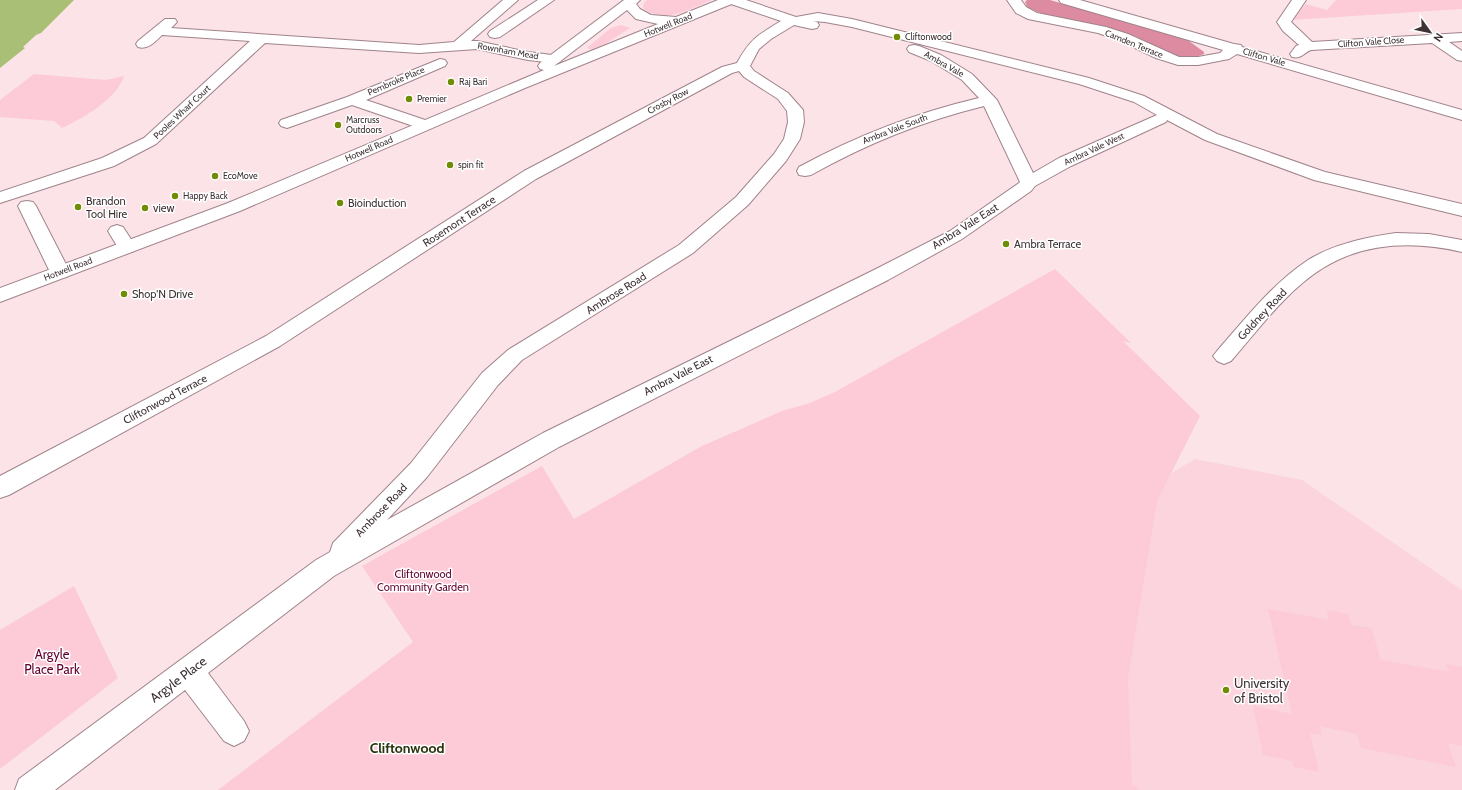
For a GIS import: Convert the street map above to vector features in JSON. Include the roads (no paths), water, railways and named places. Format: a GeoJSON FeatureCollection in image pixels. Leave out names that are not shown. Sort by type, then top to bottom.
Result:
{"type":"FeatureCollection","features":[{"type":"Feature","properties":{"kind":"street","name":"Rownham Mead"},"geometry":{"type":"LineString","coordinates":[[459,45],[494,13],[511,0]]}},
{"type":"Feature","properties":{"kind":"street"},"geometry":{"type":"LineString","coordinates":[[495,34],[547,0]]}},
{"type":"Feature","properties":{"kind":"street","name":"Hotwell Road"},"geometry":{"type":"LineString","coordinates":[[2,294],[234,207],[520,85],[729,0]]}},
{"type":"Feature","properties":{"kind":"street","name":"Ambra Vale"},"geometry":{"type":"LineString","coordinates":[[733,0],[795,21],[916,50],[936,58],[967,77],[989,100],[1028,182]]}},
{"type":"Feature","properties":{"kind":"street","name":"Camden Terrace"},"geometry":{"type":"LineString","coordinates":[[1014,0],[1021,10],[1033,16],[1100,30],[1123,37],[1161,55],[1178,61],[1198,61],[1224,56],[1236,48]]}},
{"type":"Feature","properties":{"kind":"street","name":"Clifton Vale"},"geometry":{"type":"LineString","coordinates":[[1066,0],[1236,48],[1462,116]]}},
{"type":"Feature","properties":{"kind":"street"},"geometry":{"type":"LineString","coordinates":[[1288,64],[1301,49],[1309,46],[1288,28],[1284,22],[1299,0]]}},
{"type":"Feature","properties":{"kind":"street"},"geometry":{"type":"LineString","coordinates":[[631,1],[631,8],[635,13],[645,17],[669,20],[684,18]]}},
{"type":"Feature","properties":{"kind":"street"},"geometry":{"type":"LineString","coordinates":[[520,85],[631,1]]}},
{"type":"Feature","properties":{"kind":"street"},"geometry":{"type":"LineString","coordinates":[[743,66],[754,47],[766,36],[795,21],[808,16],[816,16],[852,23],[1084,81],[1139,99],[1211,137],[1320,176],[1462,210]]}},
{"type":"Feature","properties":{"kind":"street"},"geometry":{"type":"LineString","coordinates":[[143,44],[171,22]]}},
{"type":"Feature","properties":{"kind":"street"},"geometry":{"type":"LineString","coordinates":[[159,31],[419,49],[459,45]]}},
{"type":"Feature","properties":{"kind":"street","name":"Clifton Vale Close"},"geometry":{"type":"LineString","coordinates":[[1309,46],[1462,36]]}},
{"type":"Feature","properties":{"kind":"street","name":"Pooles Wharf Court"},"geometry":{"type":"LineString","coordinates":[[0,198],[108,162],[150,141],[262,38]]}},
{"type":"Feature","properties":{"kind":"street"},"geometry":{"type":"LineString","coordinates":[[1434,38],[1462,57]]}},
{"type":"Feature","properties":{"kind":"street","name":"Rownham Mead"},"geometry":{"type":"LineString","coordinates":[[459,45],[477,45],[528,56],[555,59]]}},
{"type":"Feature","properties":{"kind":"street","name":"Pembroke Place"},"geometry":{"type":"LineString","coordinates":[[287,123],[352,100],[440,63]]}},
{"type":"Feature","properties":{"kind":"street","name":"Crosby Row"},"geometry":{"type":"LineString","coordinates":[[593,141],[727,70],[743,66]]}},
{"type":"Feature","properties":{"kind":"street","name":"Ambrose Road"},"geometry":{"type":"LineString","coordinates":[[326,568],[419,470],[490,379],[515,355],[686,249],[742,201],[780,157],[792,139],[796,122],[795,110],[783,96],[748,74],[743,66]]}},
{"type":"Feature","properties":{"kind":"street","name":"Pembroke Place"},"geometry":{"type":"LineString","coordinates":[[352,100],[425,126]]}},
{"type":"Feature","properties":{"kind":"street","name":"Ambra Vale South"},"geometry":{"type":"LineString","coordinates":[[805,171],[833,155],[882,133],[944,111],[989,100]]}},
{"type":"Feature","properties":{"kind":"street","name":"Ambra Vale West"},"geometry":{"type":"LineString","coordinates":[[1028,182],[1065,162],[1160,119]]}},
{"type":"Feature","properties":{"kind":"street","name":"Rosemont Terrace"},"geometry":{"type":"LineString","coordinates":[[328,306],[516,191],[530,175],[593,141]]}},
{"type":"Feature","properties":{"kind":"street"},"geometry":{"type":"LineString","coordinates":[[490,192],[530,175]]}},
{"type":"Feature","properties":{"kind":"street","name":"Ambra Vale East"},"geometry":{"type":"LineString","coordinates":[[326,568],[551,440],[881,275],[956,235],[1025,187],[1028,182]]}},
{"type":"Feature","properties":{"kind":"street"},"geometry":{"type":"LineString","coordinates":[[26,206],[60,272]]}},
{"type":"Feature","properties":{"kind":"street"},"geometry":{"type":"LineString","coordinates":[[117,231],[126,247]]}},
{"type":"Feature","properties":{"kind":"street","name":"Goldney Road"},"geometry":{"type":"LineString","coordinates":[[1224,356],[1279,294],[1314,265],[1347,249],[1371,242],[1394,239],[1435,240],[1462,246]]}},
{"type":"Feature","properties":{"kind":"street","name":"Cliftonwood Terrace"},"geometry":{"type":"LineString","coordinates":[[0,488],[273,340],[328,306]]}},
{"type":"Feature","properties":{"kind":"street","name":"Argyle Place"},"geometry":{"type":"LineString","coordinates":[[30,790],[326,568]]}},
{"type":"Feature","properties":{"kind":"street"},"geometry":{"type":"LineString","coordinates":[[188,671],[234,731]]}},
{"type":"Feature","properties":{"kind":"place","name":"Cliftonwood"},"geometry":{"type":"Point","coordinates":[897,37]}},
{"type":"Feature","properties":{"kind":"place","name":"Raj Bari"},"geometry":{"type":"Point","coordinates":[451,82]}},
{"type":"Feature","properties":{"kind":"place","name":"Premier"},"geometry":{"type":"Point","coordinates":[409,99]}},
{"type":"Feature","properties":{"kind":"place","name":"Marcruss Outdoors"},"geometry":{"type":"Point","coordinates":[338,125]}},
{"type":"Feature","properties":{"kind":"place","name":"spin fit"},"geometry":{"type":"Point","coordinates":[450,165]}},
{"type":"Feature","properties":{"kind":"place","name":"EcoMove"},"geometry":{"type":"Point","coordinates":[215,176]}},
{"type":"Feature","properties":{"kind":"place","name":"Happy Back"},"geometry":{"type":"Point","coordinates":[175,196]}},
{"type":"Feature","properties":{"kind":"place","name":"Bioinduction"},"geometry":{"type":"Point","coordinates":[340,203]}},
{"type":"Feature","properties":{"kind":"place","name":"Brandon Tool Hire"},"geometry":{"type":"Point","coordinates":[78,207]}},
{"type":"Feature","properties":{"kind":"place","name":"view"},"geometry":{"type":"Point","coordinates":[145,208]}},
{"type":"Feature","properties":{"kind":"place","name":"Ambra Terrace"},"geometry":{"type":"Point","coordinates":[1006,244]}},
{"type":"Feature","properties":{"kind":"place","name":"Shop'N Drive"},"geometry":{"type":"Point","coordinates":[124,294]}},
{"type":"Feature","properties":{"kind":"place","name":"University of Bristol"},"geometry":{"type":"Point","coordinates":[1226,690]}},
{"type":"Feature","properties":{"kind":"district","name":"Cliftonwood"},"geometry":{"type":"Point","coordinates":[407,748]}},
{"type":"Feature","properties":{"kind":"park label","name":"Cliftonwood Community Garden"},"geometry":{"type":"Point","coordinates":[423,580]}},
{"type":"Feature","properties":{"kind":"park label","name":"Argyle Place Park"},"geometry":{"type":"Point","coordinates":[52,662]}}]}
